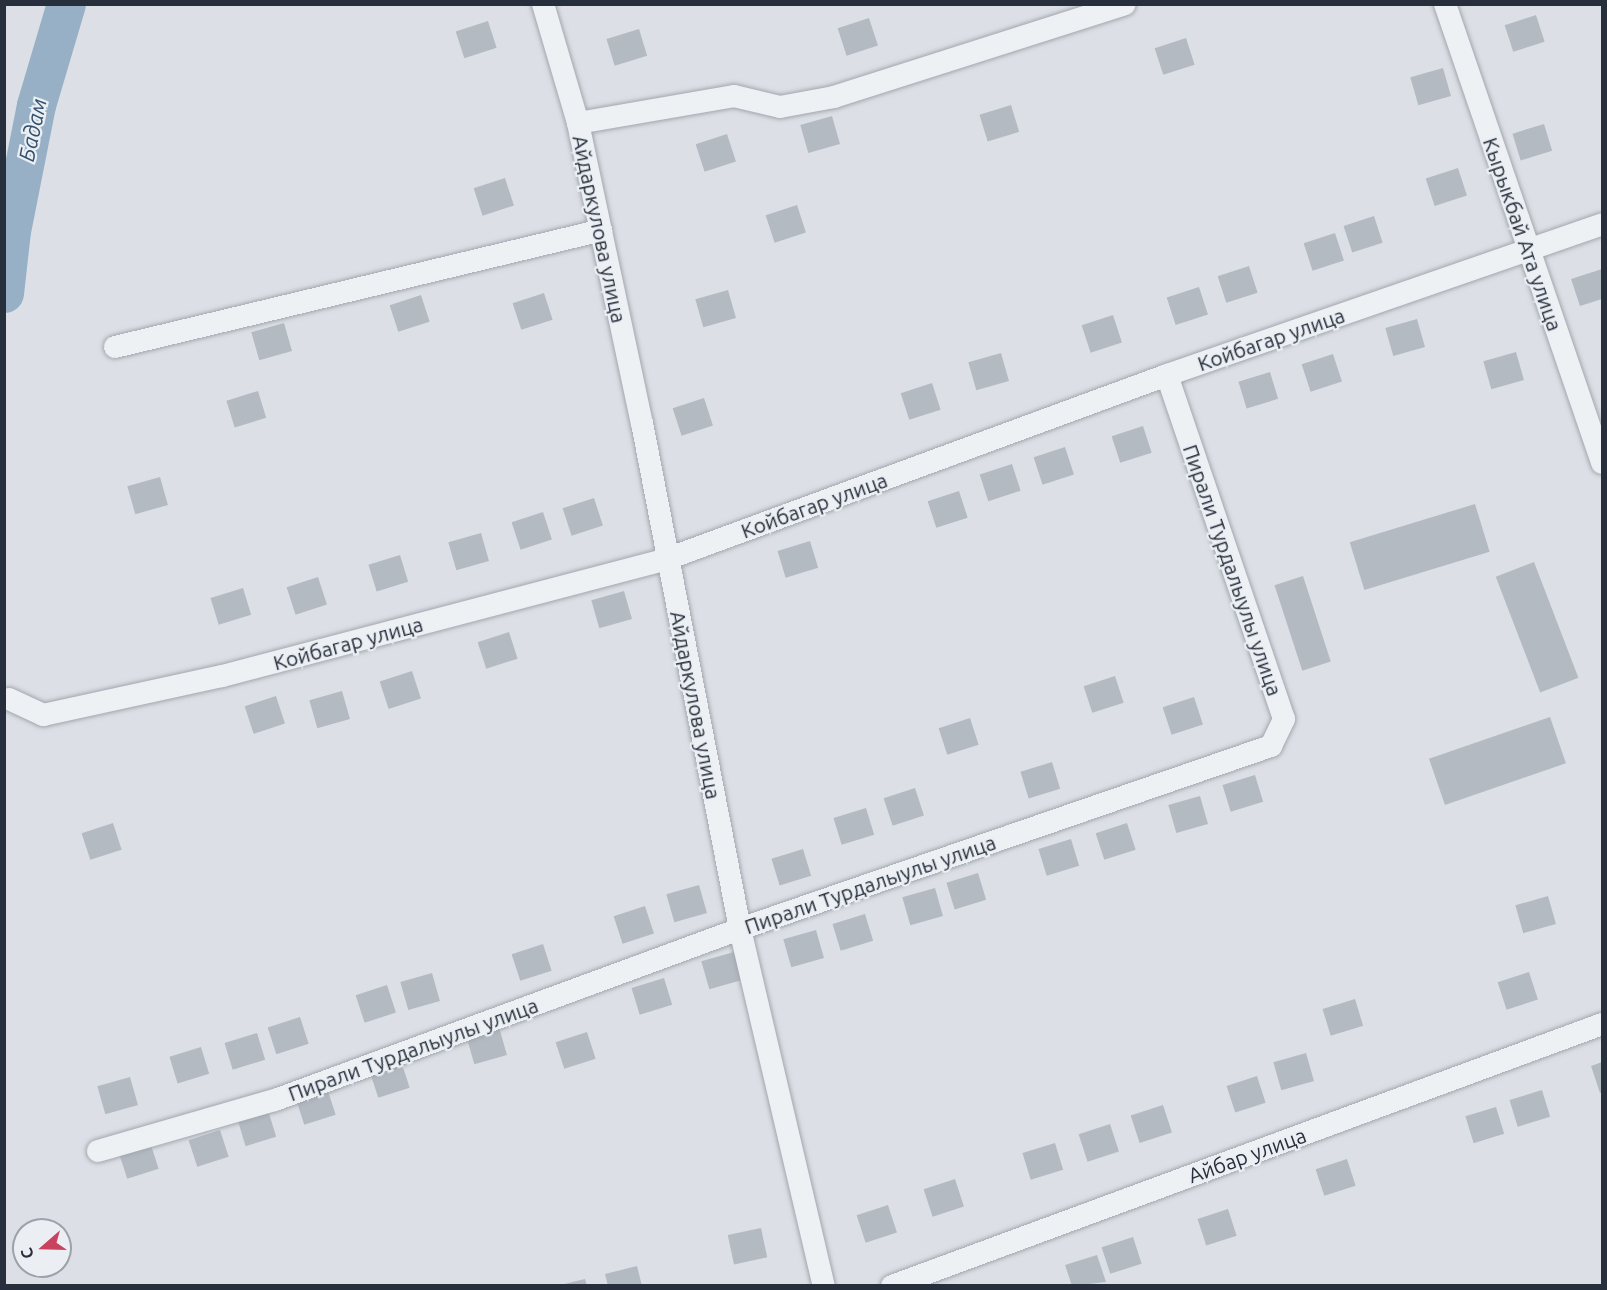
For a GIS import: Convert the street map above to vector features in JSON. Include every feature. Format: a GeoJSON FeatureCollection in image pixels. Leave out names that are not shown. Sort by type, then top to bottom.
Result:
{"type":"FeatureCollection","features":[{"type":"Feature","properties":{"kind":"street","name":"Айдаркулова улица"},"geometry":{"type":"LineString","coordinates":[[543,4],[578,123],[740,929],[824,1286]]}},
{"type":"Feature","properties":{"kind":"street","name":"Айдаркулова улица"},"geometry":{"type":"LineString","coordinates":[[578,123],[734,96],[780,107],[834,97],[1125,4]]}},
{"type":"Feature","properties":{"kind":"street","name":"Кырыкбай Ата улица"},"geometry":{"type":"LineString","coordinates":[[1445,4],[1527,250],[1602,463]]}},
{"type":"Feature","properties":{"kind":"street","name":"Койбагар улица"},"geometry":{"type":"LineString","coordinates":[[9,699],[44,715],[189,684],[667,558],[1167,375],[1602,224]]}},
{"type":"Feature","properties":{"kind":"street"},"geometry":{"type":"LineString","coordinates":[[115,347],[601,230]]}},
{"type":"Feature","properties":{"kind":"street","name":"Пирали Турдалыулы улица"},"geometry":{"type":"LineString","coordinates":[[98,1151],[275,1100],[740,929],[1271,746],[1284,719],[1167,375]]}},
{"type":"Feature","properties":{"kind":"street","name":"Айбар улица"},"geometry":{"type":"LineString","coordinates":[[892,1286],[1602,1024]]}},
{"type":"Feature","properties":{"kind":"building"},"geometry":{"type":"Polygon","coordinates":[[[1536,15],[1545,42],[1513,52],[1505,25],[1536,15]]]}},
{"type":"Feature","properties":{"kind":"building"},"geometry":{"type":"Polygon","coordinates":[[[869,18],[878,46],[847,56],[838,28],[869,18]]]}},
{"type":"Feature","properties":{"kind":"building"},"geometry":{"type":"Polygon","coordinates":[[[488,21],[497,48],[464,58],[456,32],[488,21]]]}},
{"type":"Feature","properties":{"kind":"building"},"geometry":{"type":"Polygon","coordinates":[[[639,29],[647,56],[615,66],[606,39],[639,29]]]}},
{"type":"Feature","properties":{"kind":"building"},"geometry":{"type":"Polygon","coordinates":[[[1186,38],[1195,65],[1163,75],[1155,48],[1186,38]]]}},
{"type":"Feature","properties":{"kind":"building"},"geometry":{"type":"Polygon","coordinates":[[[1443,68],[1451,96],[1418,105],[1410,77],[1443,68]]]}},
{"type":"Feature","properties":{"kind":"building"},"geometry":{"type":"Polygon","coordinates":[[[1011,105],[1019,132],[988,141],[979,115],[1011,105]]]}},
{"type":"Feature","properties":{"kind":"building"},"geometry":{"type":"Polygon","coordinates":[[[832,116],[840,144],[808,153],[800,125],[832,116]]]}},
{"type":"Feature","properties":{"kind":"building"},"geometry":{"type":"Polygon","coordinates":[[[1544,124],[1552,151],[1521,160],[1512,134],[1544,124]]]}},
{"type":"Feature","properties":{"kind":"building"},"geometry":{"type":"Polygon","coordinates":[[[727,134],[736,162],[705,172],[696,144],[727,134]]]}},
{"type":"Feature","properties":{"kind":"building"},"geometry":{"type":"Polygon","coordinates":[[[1458,168],[1467,196],[1435,206],[1426,179],[1458,168]]]}},
{"type":"Feature","properties":{"kind":"building"},"geometry":{"type":"Polygon","coordinates":[[[505,178],[514,206],[483,216],[474,188],[505,178]]]}},
{"type":"Feature","properties":{"kind":"building"},"geometry":{"type":"Polygon","coordinates":[[[797,205],[806,233],[775,243],[766,215],[797,205]]]}},
{"type":"Feature","properties":{"kind":"building"},"geometry":{"type":"Polygon","coordinates":[[[1374,216],[1383,243],[1352,253],[1344,226],[1374,216]]]}},
{"type":"Feature","properties":{"kind":"building"},"geometry":{"type":"Polygon","coordinates":[[[1335,233],[1344,261],[1313,271],[1304,243],[1335,233]]]}},
{"type":"Feature","properties":{"kind":"building"},"geometry":{"type":"Polygon","coordinates":[[[1249,266],[1258,293],[1226,303],[1218,276],[1249,266]]]}},
{"type":"Feature","properties":{"kind":"building"},"geometry":{"type":"Polygon","coordinates":[[[1602,269],[1602,299],[1580,306],[1571,279],[1602,269]]]}},
{"type":"Feature","properties":{"kind":"building"},"geometry":{"type":"Polygon","coordinates":[[[1199,287],[1208,315],[1176,325],[1167,298],[1199,287]]]}},
{"type":"Feature","properties":{"kind":"building"},"geometry":{"type":"Polygon","coordinates":[[[728,290],[736,318],[703,327],[695,299],[728,290]]]}},
{"type":"Feature","properties":{"kind":"building"},"geometry":{"type":"Polygon","coordinates":[[[544,293],[553,320],[521,330],[513,303],[544,293]]]}},
{"type":"Feature","properties":{"kind":"building"},"geometry":{"type":"Polygon","coordinates":[[[421,295],[430,322],[398,332],[390,305],[421,295]]]}},
{"type":"Feature","properties":{"kind":"building"},"geometry":{"type":"Polygon","coordinates":[[[1113,315],[1122,343],[1091,353],[1082,325],[1113,315]]]}},
{"type":"Feature","properties":{"kind":"building"},"geometry":{"type":"Polygon","coordinates":[[[1417,319],[1425,347],[1393,356],[1385,328],[1417,319]]]}},
{"type":"Feature","properties":{"kind":"building"},"geometry":{"type":"Polygon","coordinates":[[[284,323],[292,351],[259,360],[251,332],[284,323]]]}},
{"type":"Feature","properties":{"kind":"building"},"geometry":{"type":"Polygon","coordinates":[[[1516,352],[1524,380],[1491,389],[1483,361],[1516,352]]]}},
{"type":"Feature","properties":{"kind":"building"},"geometry":{"type":"Polygon","coordinates":[[[1001,353],[1009,381],[976,390],[968,362],[1001,353]]]}},
{"type":"Feature","properties":{"kind":"building"},"geometry":{"type":"Polygon","coordinates":[[[1333,354],[1342,382],[1311,392],[1302,364],[1333,354]]]}},
{"type":"Feature","properties":{"kind":"building"},"geometry":{"type":"Polygon","coordinates":[[[1270,372],[1278,399],[1247,408],[1238,382],[1270,372]]]}},
{"type":"Feature","properties":{"kind":"building"},"geometry":{"type":"Polygon","coordinates":[[[932,383],[941,410],[909,420],[901,393],[932,383]]]}},
{"type":"Feature","properties":{"kind":"building"},"geometry":{"type":"Polygon","coordinates":[[[258,391],[266,418],[235,427],[226,401],[258,391]]]}},
{"type":"Feature","properties":{"kind":"building"},"geometry":{"type":"Polygon","coordinates":[[[704,398],[713,426],[682,436],[673,408],[704,398]]]}},
{"type":"Feature","properties":{"kind":"building"},"geometry":{"type":"Polygon","coordinates":[[[1143,426],[1152,453],[1120,463],[1112,436],[1143,426]]]}},
{"type":"Feature","properties":{"kind":"building"},"geometry":{"type":"Polygon","coordinates":[[[1065,447],[1074,475],[1043,485],[1034,457],[1065,447]]]}},
{"type":"Feature","properties":{"kind":"building"},"geometry":{"type":"Polygon","coordinates":[[[1012,464],[1021,491],[988,501],[980,475],[1012,464]]]}},
{"type":"Feature","properties":{"kind":"building"},"geometry":{"type":"Polygon","coordinates":[[[160,477],[168,505],[135,514],[127,486],[160,477]]]}},
{"type":"Feature","properties":{"kind":"building"},"geometry":{"type":"Polygon","coordinates":[[[959,491],[968,518],[936,528],[928,501],[959,491]]]}},
{"type":"Feature","properties":{"kind":"building"},"geometry":{"type":"Polygon","coordinates":[[[594,498],[603,526],[572,536],[563,508],[594,498]]]}},
{"type":"Feature","properties":{"kind":"building"},"geometry":{"type":"Polygon","coordinates":[[[1475,504],[1490,552],[1364,590],[1350,542],[1475,504]]]}},
{"type":"Feature","properties":{"kind":"building"},"geometry":{"type":"Polygon","coordinates":[[[543,512],[552,540],[521,550],[512,522],[543,512]]]}},
{"type":"Feature","properties":{"kind":"building"},"geometry":{"type":"Polygon","coordinates":[[[481,533],[489,561],[456,570],[448,542],[481,533]]]}},
{"type":"Feature","properties":{"kind":"building"},"geometry":{"type":"Polygon","coordinates":[[[810,541],[818,568],[786,578],[777,551],[810,541]]]}},
{"type":"Feature","properties":{"kind":"building"},"geometry":{"type":"Polygon","coordinates":[[[400,555],[408,582],[377,591],[368,565],[400,555]]]}},
{"type":"Feature","properties":{"kind":"building"},"geometry":{"type":"Polygon","coordinates":[[[1534,562],[1578,678],[1540,692],[1496,577],[1534,562]]]}},
{"type":"Feature","properties":{"kind":"building"},"geometry":{"type":"Polygon","coordinates":[[[1303,576],[1331,662],[1302,671],[1274,585],[1303,576]]]}},
{"type":"Feature","properties":{"kind":"building"},"geometry":{"type":"Polygon","coordinates":[[[318,577],[327,605],[296,615],[287,587],[318,577]]]}},
{"type":"Feature","properties":{"kind":"building"},"geometry":{"type":"Polygon","coordinates":[[[243,588],[251,615],[219,625],[210,598],[243,588]]]}},
{"type":"Feature","properties":{"kind":"building"},"geometry":{"type":"Polygon","coordinates":[[[624,591],[632,619],[599,628],[591,600],[624,591]]]}},
{"type":"Feature","properties":{"kind":"building"},"geometry":{"type":"Polygon","coordinates":[[[509,632],[518,659],[486,669],[478,642],[509,632]]]}},
{"type":"Feature","properties":{"kind":"building"},"geometry":{"type":"Polygon","coordinates":[[[412,671],[421,699],[389,709],[380,682],[412,671]]]}},
{"type":"Feature","properties":{"kind":"building"},"geometry":{"type":"Polygon","coordinates":[[[1115,676],[1124,703],[1092,713],[1084,686],[1115,676]]]}},
{"type":"Feature","properties":{"kind":"building"},"geometry":{"type":"Polygon","coordinates":[[[342,691],[350,719],[317,728],[309,700],[342,691]]]}},
{"type":"Feature","properties":{"kind":"building"},"geometry":{"type":"Polygon","coordinates":[[[276,696],[285,724],[254,734],[245,706],[276,696]]]}},
{"type":"Feature","properties":{"kind":"building"},"geometry":{"type":"Polygon","coordinates":[[[1194,697],[1203,725],[1172,735],[1163,707],[1194,697]]]}},
{"type":"Feature","properties":{"kind":"building"},"geometry":{"type":"Polygon","coordinates":[[[1550,717],[1566,763],[1445,805],[1429,759],[1550,717]]]}},
{"type":"Feature","properties":{"kind":"building"},"geometry":{"type":"Polygon","coordinates":[[[970,718],[979,745],[947,755],[939,728],[970,718]]]}},
{"type":"Feature","properties":{"kind":"building"},"geometry":{"type":"Polygon","coordinates":[[[1052,762],[1060,789],[1029,798],[1020,772],[1052,762]]]}},
{"type":"Feature","properties":{"kind":"building"},"geometry":{"type":"Polygon","coordinates":[[[1255,775],[1263,802],[1231,812],[1222,785],[1255,775]]]}},
{"type":"Feature","properties":{"kind":"building"},"geometry":{"type":"Polygon","coordinates":[[[915,788],[924,816],[893,826],[884,798],[915,788]]]}},
{"type":"Feature","properties":{"kind":"building"},"geometry":{"type":"Polygon","coordinates":[[[1200,796],[1208,824],[1176,833],[1168,805],[1200,796]]]}},
{"type":"Feature","properties":{"kind":"building"},"geometry":{"type":"Polygon","coordinates":[[[866,808],[874,835],[842,845],[833,818],[866,808]]]}},
{"type":"Feature","properties":{"kind":"building"},"geometry":{"type":"Polygon","coordinates":[[[113,823],[122,850],[90,860],[82,833],[113,823]]]}},
{"type":"Feature","properties":{"kind":"building"},"geometry":{"type":"Polygon","coordinates":[[[1127,823],[1136,850],[1104,860],[1096,833],[1127,823]]]}},
{"type":"Feature","properties":{"kind":"building"},"geometry":{"type":"Polygon","coordinates":[[[1071,839],[1079,866],[1047,876],[1038,849],[1071,839]]]}},
{"type":"Feature","properties":{"kind":"building"},"geometry":{"type":"Polygon","coordinates":[[[803,849],[811,876],[780,885],[771,859],[803,849]]]}},
{"type":"Feature","properties":{"kind":"building"},"geometry":{"type":"Polygon","coordinates":[[[978,873],[986,900],[955,909],[946,883],[978,873]]]}},
{"type":"Feature","properties":{"kind":"building"},"geometry":{"type":"Polygon","coordinates":[[[699,885],[707,913],[674,922],[666,894],[699,885]]]}},
{"type":"Feature","properties":{"kind":"building"},"geometry":{"type":"Polygon","coordinates":[[[935,888],[943,916],[910,925],[902,897],[935,888]]]}},
{"type":"Feature","properties":{"kind":"building"},"geometry":{"type":"Polygon","coordinates":[[[1548,896],[1556,924],[1523,933],[1515,905],[1548,896]]]}},
{"type":"Feature","properties":{"kind":"building"},"geometry":{"type":"Polygon","coordinates":[[[645,906],[654,934],[623,944],[614,916],[645,906]]]}},
{"type":"Feature","properties":{"kind":"building"},"geometry":{"type":"Polygon","coordinates":[[[865,914],[873,941],[841,951],[832,924],[865,914]]]}},
{"type":"Feature","properties":{"kind":"building"},"geometry":{"type":"Polygon","coordinates":[[[816,930],[824,958],[791,967],[783,939],[816,930]]]}},
{"type":"Feature","properties":{"kind":"building"},"geometry":{"type":"Polygon","coordinates":[[[543,944],[552,971],[520,981],[512,954],[543,944]]]}},
{"type":"Feature","properties":{"kind":"building"},"geometry":{"type":"Polygon","coordinates":[[[734,952],[742,980],[709,989],[701,961],[734,952]]]}},
{"type":"Feature","properties":{"kind":"building"},"geometry":{"type":"Polygon","coordinates":[[[1529,972],[1538,1000],[1507,1010],[1498,982],[1529,972]]]}},
{"type":"Feature","properties":{"kind":"building"},"geometry":{"type":"Polygon","coordinates":[[[432,973],[440,1001],[408,1010],[400,982],[432,973]]]}},
{"type":"Feature","properties":{"kind":"building"},"geometry":{"type":"Polygon","coordinates":[[[664,978],[672,1005],[640,1015],[631,988],[664,978]]]}},
{"type":"Feature","properties":{"kind":"building"},"geometry":{"type":"Polygon","coordinates":[[[387,985],[396,1013],[365,1023],[356,995],[387,985]]]}},
{"type":"Feature","properties":{"kind":"building"},"geometry":{"type":"Polygon","coordinates":[[[1355,999],[1363,1026],[1331,1036],[1322,1009],[1355,999]]]}},
{"type":"Feature","properties":{"kind":"building"},"geometry":{"type":"Polygon","coordinates":[[[300,1017],[309,1044],[276,1054],[268,1028],[300,1017]]]}},
{"type":"Feature","properties":{"kind":"building"},"geometry":{"type":"Polygon","coordinates":[[[499,1027],[507,1055],[474,1064],[466,1036],[499,1027]]]}},
{"type":"Feature","properties":{"kind":"building"},"geometry":{"type":"Polygon","coordinates":[[[587,1032],[596,1059],[564,1069],[556,1042],[587,1032]]]}},
{"type":"Feature","properties":{"kind":"building"},"geometry":{"type":"Polygon","coordinates":[[[257,1033],[265,1060],[233,1070],[224,1043],[257,1033]]]}},
{"type":"Feature","properties":{"kind":"building"},"geometry":{"type":"Polygon","coordinates":[[[201,1047],[209,1074],[178,1083],[169,1057],[201,1047]]]}},
{"type":"Feature","properties":{"kind":"building"},"geometry":{"type":"Polygon","coordinates":[[[1306,1053],[1314,1081],[1281,1090],[1273,1062],[1306,1053]]]}},
{"type":"Feature","properties":{"kind":"building"},"geometry":{"type":"Polygon","coordinates":[[[401,1061],[410,1088],[378,1098],[370,1071],[401,1061]]]}},
{"type":"Feature","properties":{"kind":"building"},"geometry":{"type":"Polygon","coordinates":[[[1602,1062],[1602,1092],[1600,1093],[1591,1066],[1602,1062]]]}},
{"type":"Feature","properties":{"kind":"building"},"geometry":{"type":"Polygon","coordinates":[[[1257,1076],[1266,1103],[1235,1113],[1227,1086],[1257,1076]]]}},
{"type":"Feature","properties":{"kind":"building"},"geometry":{"type":"Polygon","coordinates":[[[130,1077],[138,1105],[105,1114],[97,1086],[130,1077]]]}},
{"type":"Feature","properties":{"kind":"building"},"geometry":{"type":"Polygon","coordinates":[[[327,1088],[336,1115],[304,1125],[296,1098],[327,1088]]]}},
{"type":"Feature","properties":{"kind":"building"},"geometry":{"type":"Polygon","coordinates":[[[1542,1090],[1550,1117],[1518,1127],[1509,1100],[1542,1090]]]}},
{"type":"Feature","properties":{"kind":"building"},"geometry":{"type":"Polygon","coordinates":[[[1163,1105],[1172,1133],[1140,1143],[1131,1116],[1163,1105]]]}},
{"type":"Feature","properties":{"kind":"building"},"geometry":{"type":"Polygon","coordinates":[[[1496,1107],[1504,1134],[1474,1143],[1465,1116],[1496,1107]]]}},
{"type":"Feature","properties":{"kind":"building"},"geometry":{"type":"Polygon","coordinates":[[[268,1110],[276,1137],[246,1146],[237,1119],[268,1110]]]}},
{"type":"Feature","properties":{"kind":"building"},"geometry":{"type":"Polygon","coordinates":[[[1110,1124],[1119,1152],[1088,1162],[1079,1134],[1110,1124]]]}},
{"type":"Feature","properties":{"kind":"building"},"geometry":{"type":"Polygon","coordinates":[[[220,1130],[229,1157],[197,1167],[189,1140],[220,1130]]]}},
{"type":"Feature","properties":{"kind":"building"},"geometry":{"type":"Polygon","coordinates":[[[150,1142],[159,1169],[127,1179],[119,1152],[150,1142]]]}},
{"type":"Feature","properties":{"kind":"building"},"geometry":{"type":"Polygon","coordinates":[[[1055,1143],[1063,1170],[1031,1180],[1022,1153],[1055,1143]]]}},
{"type":"Feature","properties":{"kind":"building"},"geometry":{"type":"Polygon","coordinates":[[[1347,1159],[1356,1186],[1324,1196],[1316,1169],[1347,1159]]]}},
{"type":"Feature","properties":{"kind":"building"},"geometry":{"type":"Polygon","coordinates":[[[955,1179],[964,1207],[933,1217],[924,1189],[955,1179]]]}},
{"type":"Feature","properties":{"kind":"building"},"geometry":{"type":"Polygon","coordinates":[[[888,1205],[897,1233],[866,1243],[857,1215],[888,1205]]]}},
{"type":"Feature","properties":{"kind":"building"},"geometry":{"type":"Polygon","coordinates":[[[1228,1209],[1237,1236],[1206,1246],[1198,1219],[1228,1209]]]}},
{"type":"Feature","properties":{"kind":"building"},"geometry":{"type":"Polygon","coordinates":[[[761,1228],[767,1257],[734,1264],[728,1235],[761,1228]]]}},
{"type":"Feature","properties":{"kind":"building"},"geometry":{"type":"Polygon","coordinates":[[[1133,1237],[1142,1264],[1110,1274],[1102,1247],[1133,1237]]]}},
{"type":"Feature","properties":{"kind":"building"},"geometry":{"type":"Polygon","coordinates":[[[1097,1255],[1106,1282],[1072,1286],[1065,1265],[1097,1255]]]}},
{"type":"Feature","properties":{"kind":"building"},"geometry":{"type":"Polygon","coordinates":[[[637,1266],[642,1286],[608,1286],[605,1274],[637,1266]]]}},
{"type":"Feature","properties":{"kind":"building"},"geometry":{"type":"Polygon","coordinates":[[[585,1279],[587,1286],[560,1286],[560,1285],[585,1279]]]}},
{"type":"Feature","properties":{"kind":"waterway","name":"Бадам"},"geometry":{"type":"LineString","coordinates":[[4,293],[11,231],[36,105],[66,4]]}}]}
